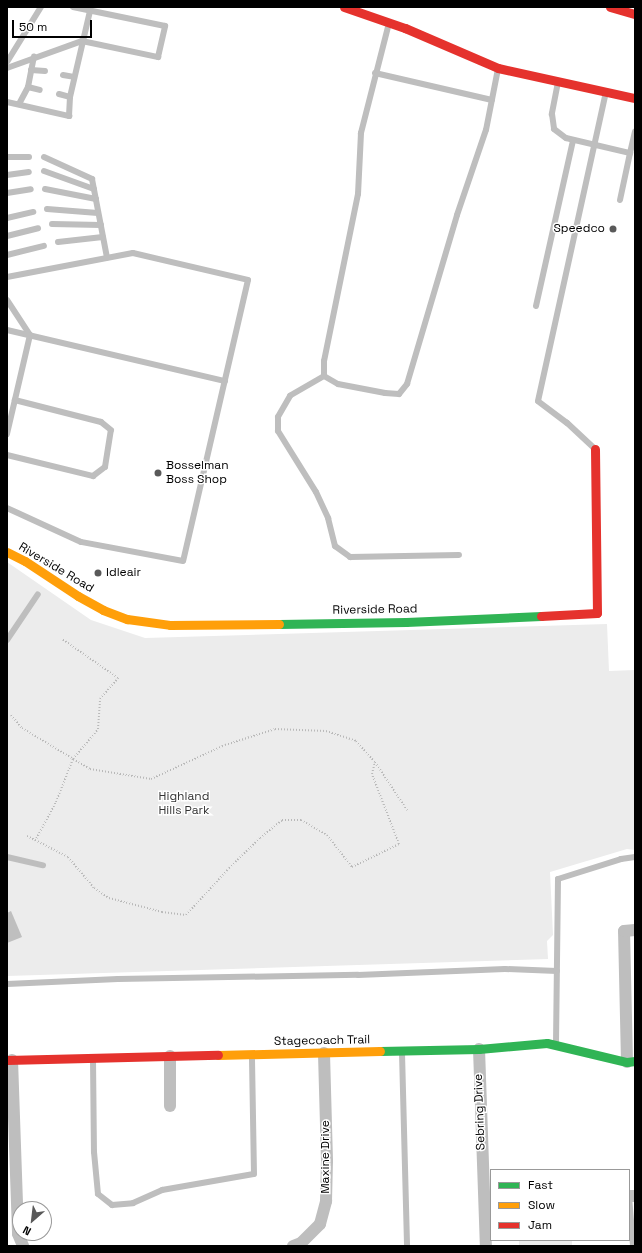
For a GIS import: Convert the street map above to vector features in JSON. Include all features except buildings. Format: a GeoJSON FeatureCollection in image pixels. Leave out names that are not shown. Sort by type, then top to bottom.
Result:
{"type":"FeatureCollection","features":[{"type":"Feature","properties":{"kind":"main road"},"geometry":{"type":"LineString","coordinates":[[344,7],[389,21],[498,68],[635,98]]}},
{"type":"Feature","properties":{"kind":"main road"},"geometry":{"type":"LineString","coordinates":[[610,7],[635,14]]}},
{"type":"Feature","properties":{"kind":"main road","name":"Riverside Road"},"geometry":{"type":"LineString","coordinates":[[7,552],[25,561],[78,596],[103,610],[127,619],[170,625],[406,622],[597,613],[595,449]]}},
{"type":"Feature","properties":{"kind":"main road","name":"Stagecoach Trail"},"geometry":{"type":"LineString","coordinates":[[10,1060],[479,1050],[547,1043],[631,1062]]}},
{"type":"Feature","properties":{"kind":"street"},"geometry":{"type":"LineString","coordinates":[[631,1062],[624,931],[635,930]]}},
{"type":"Feature","properties":{"kind":"street","name":"Sebring Drive"},"geometry":{"type":"LineString","coordinates":[[479,1050],[482,1156],[488,1197],[486,1246]]}},
{"type":"Feature","properties":{"kind":"street","name":"Maxine Drive"},"geometry":{"type":"LineString","coordinates":[[293,1246],[301,1243],[320,1224],[326,1201],[327,1161],[324,1053]]}},
{"type":"Feature","properties":{"kind":"street"},"geometry":{"type":"LineString","coordinates":[[170,1056],[170,1106]]}},
{"type":"Feature","properties":{"kind":"street"},"geometry":{"type":"LineString","coordinates":[[10,1060],[18,1234],[23,1246]]}},
{"type":"Feature","properties":{"kind":"lane"},"geometry":{"type":"LineString","coordinates":[[7,62],[41,7]]}},
{"type":"Feature","properties":{"kind":"lane"},"geometry":{"type":"LineString","coordinates":[[7,68],[34,57],[82,41],[158,57],[165,26],[73,7]]}},
{"type":"Feature","properties":{"kind":"lane"},"geometry":{"type":"LineString","coordinates":[[7,102],[69,116],[70,97],[90,10]]}},
{"type":"Feature","properties":{"kind":"lane"},"geometry":{"type":"LineString","coordinates":[[324,376],[324,361],[358,194],[361,133],[389,21]]}},
{"type":"Feature","properties":{"kind":"lane"},"geometry":{"type":"LineString","coordinates":[[18,104],[28,87],[34,57]]}},
{"type":"Feature","properties":{"kind":"lane"},"geometry":{"type":"LineString","coordinates":[[324,376],[338,384],[385,393],[399,394],[407,384],[457,215],[486,130],[498,68]]}},
{"type":"Feature","properties":{"kind":"lane"},"geometry":{"type":"LineString","coordinates":[[31,70],[45,71]]}},
{"type":"Feature","properties":{"kind":"lane"},"geometry":{"type":"LineString","coordinates":[[375,73],[492,100]]}},
{"type":"Feature","properties":{"kind":"lane"},"geometry":{"type":"LineString","coordinates":[[63,75],[74,77]]}},
{"type":"Feature","properties":{"kind":"lane"},"geometry":{"type":"LineString","coordinates":[[558,82],[552,114],[554,129],[566,138],[630,153]]}},
{"type":"Feature","properties":{"kind":"lane"},"geometry":{"type":"LineString","coordinates":[[28,87],[40,90]]}},
{"type":"Feature","properties":{"kind":"lane"},"geometry":{"type":"LineString","coordinates":[[595,449],[567,423],[538,401],[606,92]]}},
{"type":"Feature","properties":{"kind":"lane"},"geometry":{"type":"LineString","coordinates":[[59,94],[70,97]]}},
{"type":"Feature","properties":{"kind":"lane"},"geometry":{"type":"LineString","coordinates":[[620,200],[635,132]]}},
{"type":"Feature","properties":{"kind":"lane"},"geometry":{"type":"LineString","coordinates":[[536,306],[573,140]]}},
{"type":"Feature","properties":{"kind":"lane"},"geometry":{"type":"LineString","coordinates":[[7,157],[29,157]]}},
{"type":"Feature","properties":{"kind":"lane"},"geometry":{"type":"LineString","coordinates":[[44,158],[92,178],[107,258]]}},
{"type":"Feature","properties":{"kind":"lane"},"geometry":{"type":"LineString","coordinates":[[44,171],[94,189]]}},
{"type":"Feature","properties":{"kind":"lane"},"geometry":{"type":"LineString","coordinates":[[7,175],[29,172]]}},
{"type":"Feature","properties":{"kind":"lane"},"geometry":{"type":"LineString","coordinates":[[7,193],[31,189]]}},
{"type":"Feature","properties":{"kind":"lane"},"geometry":{"type":"LineString","coordinates":[[45,189],[96,199]]}},
{"type":"Feature","properties":{"kind":"lane"},"geometry":{"type":"LineString","coordinates":[[47,209],[98,213]]}},
{"type":"Feature","properties":{"kind":"lane"},"geometry":{"type":"LineString","coordinates":[[7,218],[33,212]]}},
{"type":"Feature","properties":{"kind":"lane"},"geometry":{"type":"LineString","coordinates":[[52,224],[101,225]]}},
{"type":"Feature","properties":{"kind":"lane"},"geometry":{"type":"LineString","coordinates":[[7,236],[38,228]]}},
{"type":"Feature","properties":{"kind":"lane"},"geometry":{"type":"LineString","coordinates":[[58,242],[103,237]]}},
{"type":"Feature","properties":{"kind":"lane"},"geometry":{"type":"LineString","coordinates":[[7,255],[44,246]]}},
{"type":"Feature","properties":{"kind":"lane"},"geometry":{"type":"LineString","coordinates":[[7,277],[133,253],[248,280],[226,381],[183,561],[81,542],[7,508]]}},
{"type":"Feature","properties":{"kind":"lane"},"geometry":{"type":"LineString","coordinates":[[7,300],[30,335],[7,434]]}},
{"type":"Feature","properties":{"kind":"lane"},"geometry":{"type":"LineString","coordinates":[[7,330],[226,381]]}},
{"type":"Feature","properties":{"kind":"lane"},"geometry":{"type":"LineString","coordinates":[[324,376],[290,396],[278,417],[278,431],[316,492],[328,518],[335,546],[350,557],[459,555]]}},
{"type":"Feature","properties":{"kind":"lane"},"geometry":{"type":"LineString","coordinates":[[7,455],[93,476],[105,467],[111,430],[101,422],[15,400]]}},
{"type":"Feature","properties":{"kind":"lane"},"geometry":{"type":"LineString","coordinates":[[7,640],[38,594]]}},
{"type":"Feature","properties":{"kind":"lane"},"geometry":{"type":"LineString","coordinates":[[7,857],[43,865]]}},
{"type":"Feature","properties":{"kind":"lane"},"geometry":{"type":"LineString","coordinates":[[556,1045],[558,879],[622,859],[635,857]]}},
{"type":"Feature","properties":{"kind":"lane"},"geometry":{"type":"LineString","coordinates":[[7,984],[118,979],[358,975],[505,969],[557,971]]}},
{"type":"Feature","properties":{"kind":"lane"},"geometry":{"type":"LineString","coordinates":[[402,1051],[408,1246]]}},
{"type":"Feature","properties":{"kind":"lane"},"geometry":{"type":"LineString","coordinates":[[94,1058],[94,1152],[98,1194],[112,1205],[133,1203],[162,1190],[254,1174],[252,1055]]}},
{"type":"Feature","properties":{"kind":"lane"},"geometry":{"type":"LineString","coordinates":[[630,1202],[633,1221],[633,1246]]}},
{"type":"Feature","properties":{"kind":"path"},"geometry":{"type":"LineString","coordinates":[[35,841],[56,802],[73,759],[98,729],[100,699],[118,678],[62,639]]}},
{"type":"Feature","properties":{"kind":"path"},"geometry":{"type":"LineString","coordinates":[[11,715],[22,728],[90,769],[151,779],[225,745],[274,729],[326,731],[356,741],[375,762],[407,810]]}},
{"type":"Feature","properties":{"kind":"path"},"geometry":{"type":"LineString","coordinates":[[27,836],[68,857],[94,888],[109,898],[162,912],[186,915],[229,868],[260,838],[282,820],[301,820],[327,835],[352,867],[399,844],[372,774],[375,762]]}},
{"type":"Feature","properties":{"kind":"green space","name":"Highland Hills Park"},"geometry":{"type":"Polygon","coordinates":[[[7,562],[91,620],[145,638],[607,624],[609,671],[635,670],[635,850],[627,849],[550,872],[553,935],[547,941],[548,959],[7,976],[7,562]]]}},
{"type":"Feature","properties":{"kind":"green space"},"geometry":{"type":"Polygon","coordinates":[[[519,1241],[572,1241],[572,1246],[519,1246],[519,1241]]]}},
{"type":"Feature","properties":{"kind":"shaded area"},"geometry":{"type":"Polygon","coordinates":[[[11,911],[22,937],[7,943],[7,913],[11,911]]]}},
{"type":"Feature","properties":{"kind":"traffic: fast"},"geometry":{"type":"LineString","coordinates":[[279,624],[406,622],[541,616]]}},
{"type":"Feature","properties":{"kind":"traffic: fast"},"geometry":{"type":"LineString","coordinates":[[380,1051],[479,1049],[547,1043],[627,1062],[635,1061]]}},
{"type":"Feature","properties":{"kind":"traffic: slow"},"geometry":{"type":"LineString","coordinates":[[7,552],[25,561],[78,596],[103,610],[127,619],[170,625],[279,624]]}},
{"type":"Feature","properties":{"kind":"traffic: slow"},"geometry":{"type":"LineString","coordinates":[[218,1055],[380,1051]]}},
{"type":"Feature","properties":{"kind":"traffic: jam"},"geometry":{"type":"LineString","coordinates":[[344,7],[405,28],[498,68],[635,98]]}},
{"type":"Feature","properties":{"kind":"traffic: jam"},"geometry":{"type":"LineString","coordinates":[[610,7],[635,14]]}},
{"type":"Feature","properties":{"kind":"traffic: jam"},"geometry":{"type":"LineString","coordinates":[[541,616],[597,613],[595,449]]}},
{"type":"Feature","properties":{"kind":"traffic: jam"},"geometry":{"type":"LineString","coordinates":[[7,1060],[218,1055]]}},
{"type":"Feature","properties":{"kind":"place","name":"Speedco"},"geometry":{"type":"Point","coordinates":[613,229]}},
{"type":"Feature","properties":{"kind":"place","name":"Bosselman Boss Shop"},"geometry":{"type":"Point","coordinates":[158,473]}},
{"type":"Feature","properties":{"kind":"place","name":"Idleair"},"geometry":{"type":"Point","coordinates":[98,573]}}]}
